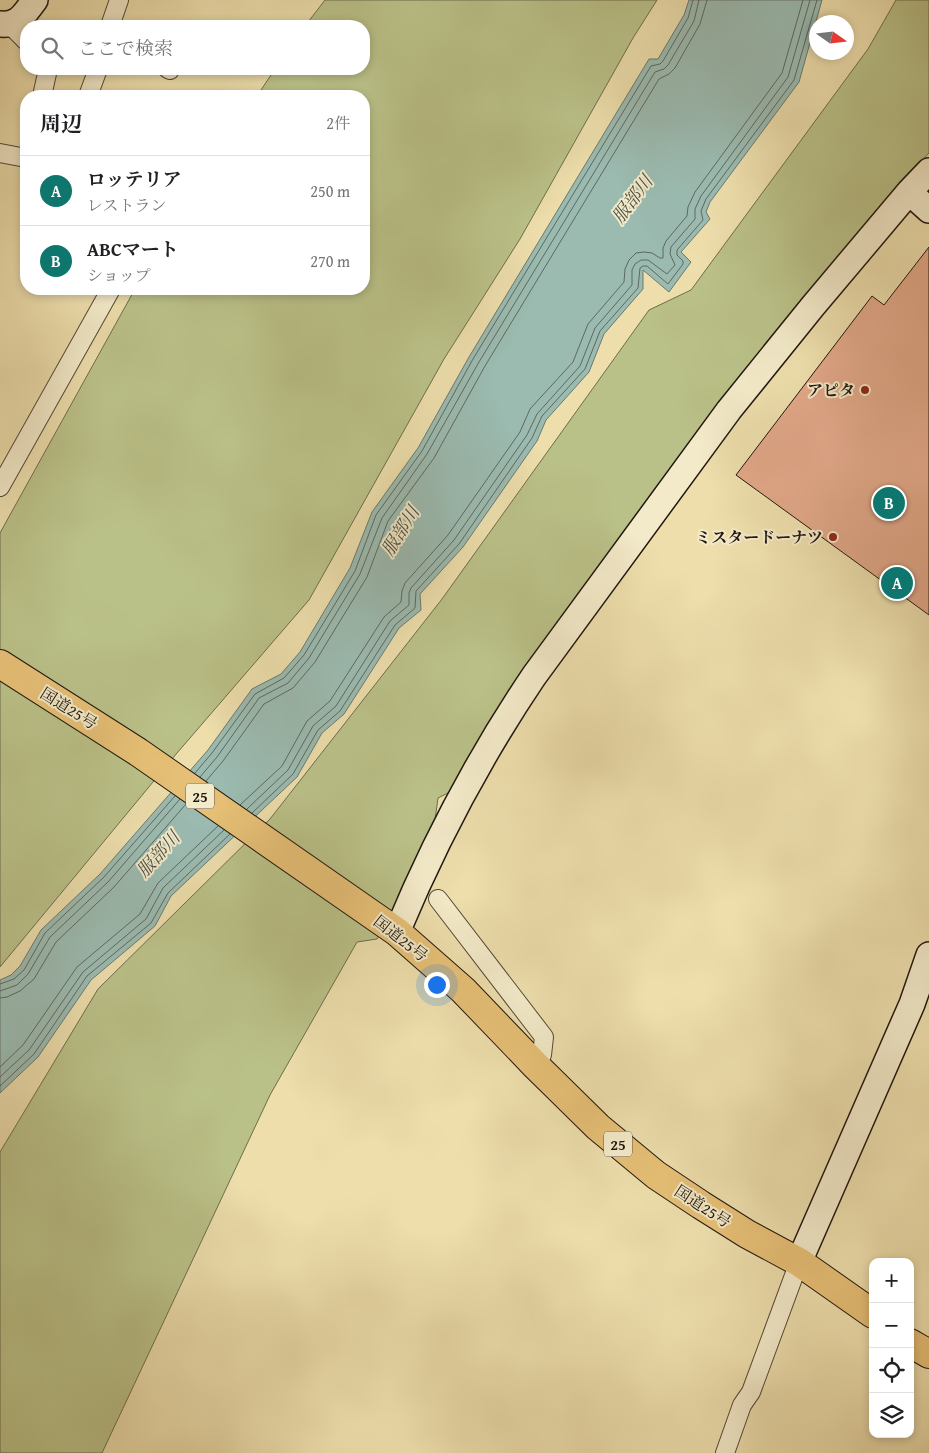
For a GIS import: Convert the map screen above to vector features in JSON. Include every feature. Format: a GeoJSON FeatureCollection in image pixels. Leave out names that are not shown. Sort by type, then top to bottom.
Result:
{"type":"FeatureCollection","features":[{"type":"Feature","properties":{"kind":"highway","name":"国道25号"},"geometry":{"type":"LineString","coordinates":[[0,664],[138,752],[397,932],[464,990],[535,1065],[598,1127],[656,1175],[700,1206],[799,1262],[869,1311]]}},
{"type":"Feature","properties":{"kind":"highway"},"geometry":{"type":"LineString","coordinates":[[914,1345],[929,1354]]}},
{"type":"Feature","properties":{"kind":"street"},"geometry":{"type":"LineString","coordinates":[[12,30],[35,0]]}},
{"type":"Feature","properties":{"kind":"street"},"geometry":{"type":"LineString","coordinates":[[112,20],[119,0]]}},
{"type":"Feature","properties":{"kind":"street"},"geometry":{"type":"LineString","coordinates":[[43,90],[47,75]]}},
{"type":"Feature","properties":{"kind":"street"},"geometry":{"type":"LineString","coordinates":[[90,90],[96,75]]}},
{"type":"Feature","properties":{"kind":"street"},"geometry":{"type":"LineString","coordinates":[[0,154],[20,157]]}},
{"type":"Feature","properties":{"kind":"street"},"geometry":{"type":"LineString","coordinates":[[397,932],[456,806],[511,711],[534,676],[729,410],[813,306],[929,170]]}},
{"type":"Feature","properties":{"kind":"street"},"geometry":{"type":"LineString","coordinates":[[909,192],[929,210]]}},
{"type":"Feature","properties":{"kind":"street"},"geometry":{"type":"LineString","coordinates":[[0,487],[107,295]]}},
{"type":"Feature","properties":{"kind":"street"},"geometry":{"type":"LineString","coordinates":[[438,899],[544,1037],[542,1055],[535,1065]]}},
{"type":"Feature","properties":{"kind":"street"},"geometry":{"type":"LineString","coordinates":[[725,1453],[742,1405],[751,1392],[799,1262],[912,1004],[929,955]]}},
{"type":"Feature","properties":{"kind":"green space"},"geometry":{"type":"Polygon","coordinates":[[[325,0],[657,0],[633,38],[520,239],[444,359],[309,600],[177,753],[0,967],[0,533],[132,295],[370,295],[370,90],[261,90],[271,75],[370,75],[370,20],[310,20],[325,0]]]}},
{"type":"Feature","properties":{"kind":"green space"},"geometry":{"type":"Polygon","coordinates":[[[896,0],[929,0],[929,153],[898,186],[683,451],[561,617],[478,745],[454,790],[438,798],[434,827],[395,910],[377,939],[357,942],[270,1095],[102,1453],[0,1453],[0,1152],[98,989],[270,819],[442,599],[649,310],[691,290],[868,49],[896,0]]]}},
{"type":"Feature","properties":{"kind":"water","name":"服部川"},"geometry":{"type":"Polygon","coordinates":[[[689,0],[822,0],[818,15],[809,15],[809,46],[799,82],[710,202],[706,212],[710,219],[681,252],[691,262],[669,292],[643,270],[643,289],[604,334],[589,372],[546,420],[537,441],[463,547],[420,594],[421,610],[399,628],[344,714],[322,733],[297,777],[171,896],[155,926],[91,980],[38,1057],[0,1093],[0,980],[11,975],[20,966],[41,930],[100,874],[208,750],[252,689],[281,674],[300,652],[350,568],[372,512],[418,448],[469,357],[649,59],[658,59],[684,15],[689,0]]]}},
{"type":"Feature","properties":{"kind":"building","name":"アピタ"},"geometry":{"type":"Polygon","coordinates":[[[929,247],[929,615],[736,475],[872,296],[884,305],[929,247]]]}},
{"type":"Feature","properties":{"kind":"place","name":"アピタ"},"geometry":{"type":"Point","coordinates":[865,390]}},
{"type":"Feature","properties":{"kind":"place","name":"ABCマート"},"geometry":{"type":"Point","coordinates":[889,503]}},
{"type":"Feature","properties":{"kind":"place","name":"ミスタードーナツ"},"geometry":{"type":"Point","coordinates":[833,537]}},
{"type":"Feature","properties":{"kind":"place","name":"ロッテリア"},"geometry":{"type":"Point","coordinates":[897,583]}}]}
